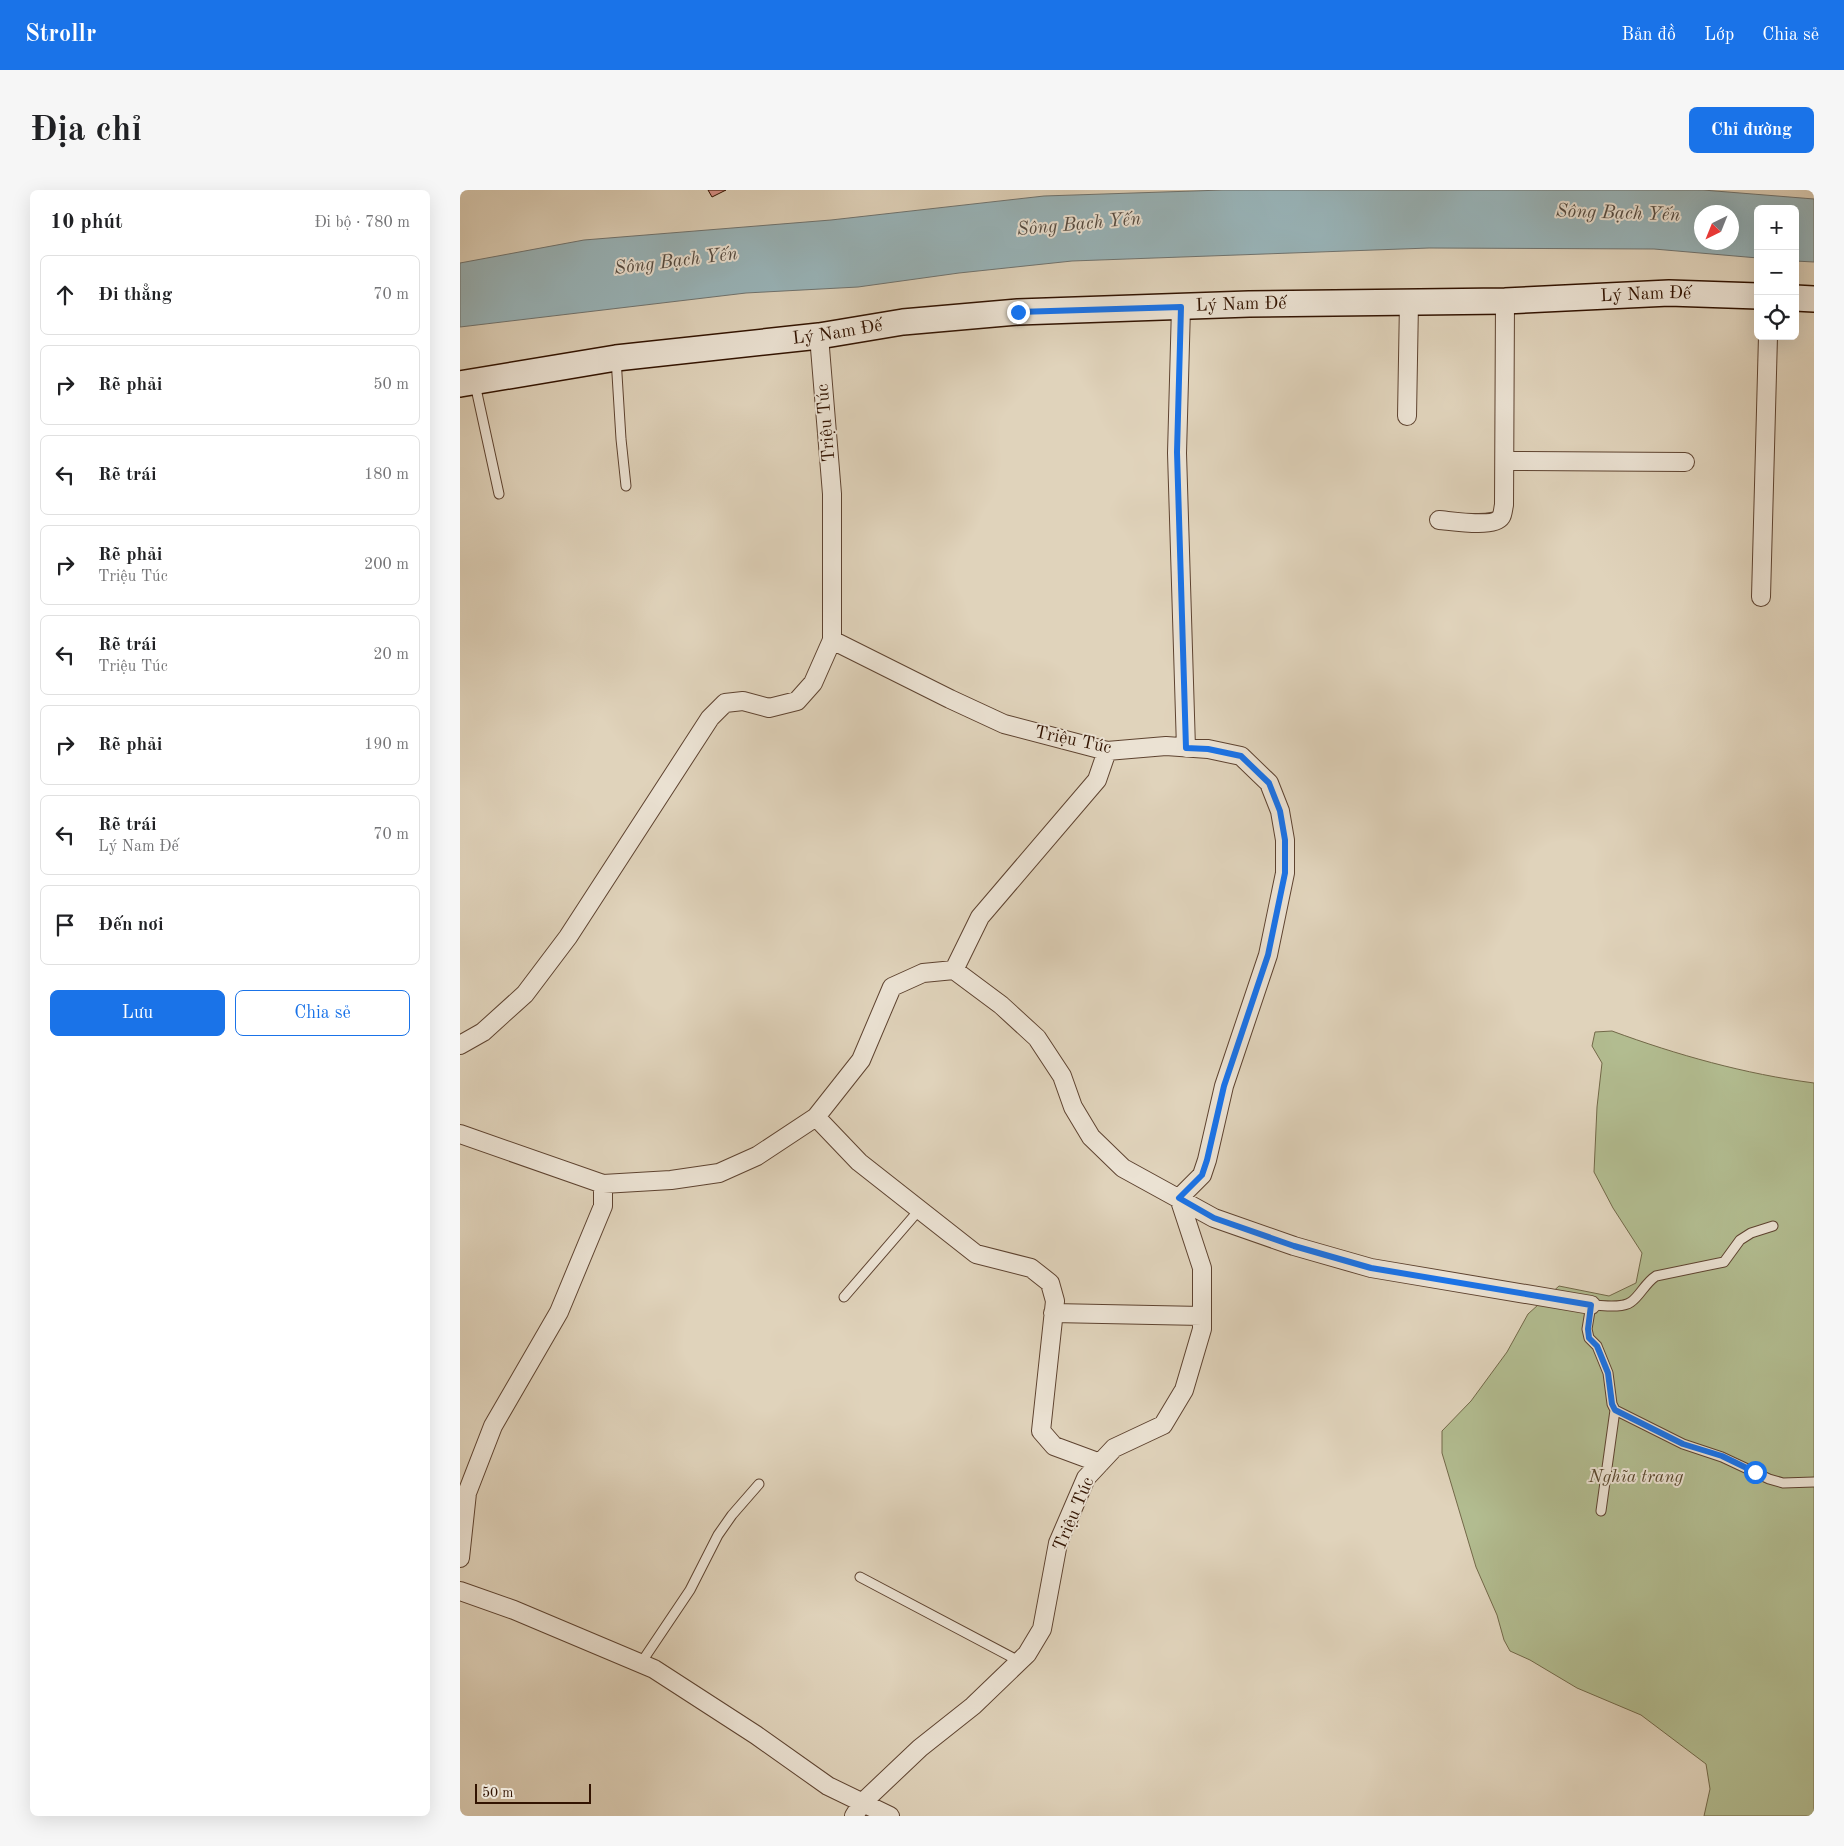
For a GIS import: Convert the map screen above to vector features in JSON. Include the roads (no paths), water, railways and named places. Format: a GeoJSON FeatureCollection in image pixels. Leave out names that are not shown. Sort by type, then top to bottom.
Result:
{"type":"FeatureCollection","features":[{"type":"Feature","properties":{"kind":"street","name":"Lý Nam Đế"},"geometry":{"type":"LineString","coordinates":[[467,383],[616,358],[819,336],[903,322],[1018,312],[1249,304],[1505,300],[1669,293],[1754,296]]}},
{"type":"Feature","properties":{"kind":"street"},"geometry":{"type":"LineString","coordinates":[[1799,298],[1814,299]]}},
{"type":"Feature","properties":{"kind":"street"},"geometry":{"type":"LineString","coordinates":[[1439,520],[1487,523],[1496,522],[1501,517],[1504,505],[1505,461],[1505,300]]}},
{"type":"Feature","properties":{"kind":"street"},"geometry":{"type":"LineString","coordinates":[[1407,416],[1409,302]]}},
{"type":"Feature","properties":{"kind":"street"},"geometry":{"type":"LineString","coordinates":[[1181,307],[1177,452],[1186,748]]}},
{"type":"Feature","properties":{"kind":"street","name":"Triệu Túc"},"geometry":{"type":"LineString","coordinates":[[819,336],[832,494],[832,640],[1004,724],[1107,751],[1166,746],[1208,749],[1241,756],[1269,783],[1280,811],[1285,840],[1285,873],[1268,955],[1224,1086],[1202,1175],[1179,1198],[1202,1268],[1202,1329],[1184,1390],[1163,1425],[1114,1448],[1086,1478],[1058,1543],[1042,1629],[1027,1654],[973,1706],[920,1748],[858,1809]]}},
{"type":"Feature","properties":{"kind":"street"},"geometry":{"type":"LineString","coordinates":[[1761,597],[1768,340]]}},
{"type":"Feature","properties":{"kind":"street"},"geometry":{"type":"LineString","coordinates":[[1505,461],[1685,462]]}},
{"type":"Feature","properties":{"kind":"street"},"geometry":{"type":"LineString","coordinates":[[460,1045],[483,1032],[524,994],[568,937],[710,718],[725,703],[743,701],[769,708],[797,701],[813,683],[832,640]]}},
{"type":"Feature","properties":{"kind":"street"},"geometry":{"type":"LineString","coordinates":[[954,970],[980,917],[1097,780],[1107,751]]}},
{"type":"Feature","properties":{"kind":"street"},"geometry":{"type":"LineString","coordinates":[[460,1134],[604,1184],[671,1180],[719,1172],[757,1156],[816,1117],[861,1060],[892,987],[923,974],[954,970],[1001,1005],[1037,1038],[1062,1076],[1073,1107],[1091,1137],[1123,1168],[1214,1218],[1294,1246],[1371,1268],[1591,1305]]}},
{"type":"Feature","properties":{"kind":"street"},"geometry":{"type":"LineString","coordinates":[[816,1117],[859,1162],[976,1254],[1031,1268],[1050,1283],[1055,1301],[1041,1431],[1054,1446],[1100,1463]]}},
{"type":"Feature","properties":{"kind":"street"},"geometry":{"type":"LineString","coordinates":[[460,1558],[467,1493],[493,1426],[560,1312],[603,1206],[604,1184]]}},
{"type":"Feature","properties":{"kind":"street"},"geometry":{"type":"LineString","coordinates":[[1054,1313],[1202,1316]]}},
{"type":"Feature","properties":{"kind":"street"},"geometry":{"type":"LineString","coordinates":[[460,1592],[514,1610],[654,1669],[756,1735],[858,1809],[890,1816]]}},
{"type":"Feature","properties":{"kind":"lane"},"geometry":{"type":"LineString","coordinates":[[616,358],[620,439],[626,486]]}},
{"type":"Feature","properties":{"kind":"lane"},"geometry":{"type":"LineString","coordinates":[[467,383],[499,494]]}},
{"type":"Feature","properties":{"kind":"lane"},"geometry":{"type":"LineString","coordinates":[[844,1297],[920,1209]]}},
{"type":"Feature","properties":{"kind":"lane"},"geometry":{"type":"LineString","coordinates":[[1601,1511],[1615,1410],[1612,1404],[1608,1373],[1597,1346],[1589,1338],[1588,1329],[1591,1305],[1619,1305],[1631,1302],[1648,1281],[1656,1276],[1724,1262],[1740,1240],[1751,1233],[1773,1226]]}},
{"type":"Feature","properties":{"kind":"lane"},"geometry":{"type":"LineString","coordinates":[[1615,1410],[1683,1444],[1722,1456],[1769,1479],[1783,1482],[1814,1482]]}},
{"type":"Feature","properties":{"kind":"lane"},"geometry":{"type":"LineString","coordinates":[[640,1663],[690,1590],[718,1535],[732,1515],[759,1484]]}},
{"type":"Feature","properties":{"kind":"lane"},"geometry":{"type":"LineString","coordinates":[[860,1577],[1019,1662]]}},
{"type":"Feature","properties":{"kind":"water","name":"Sông Bạch Yến"},"geometry":{"type":"Polygon","coordinates":[[[1223,190],[1703,190],[1814,199],[1814,262],[1799,261],[1799,205],[1754,205],[1754,258],[1654,249],[1429,248],[1072,261],[959,273],[858,287],[746,293],[460,327],[460,263],[584,240],[831,220],[1044,196],[1223,190]]]}},
{"type":"Feature","properties":{"kind":"park label","name":"Nghĩa trang"},"geometry":{"type":"Point","coordinates":[1636,1477]}}]}
